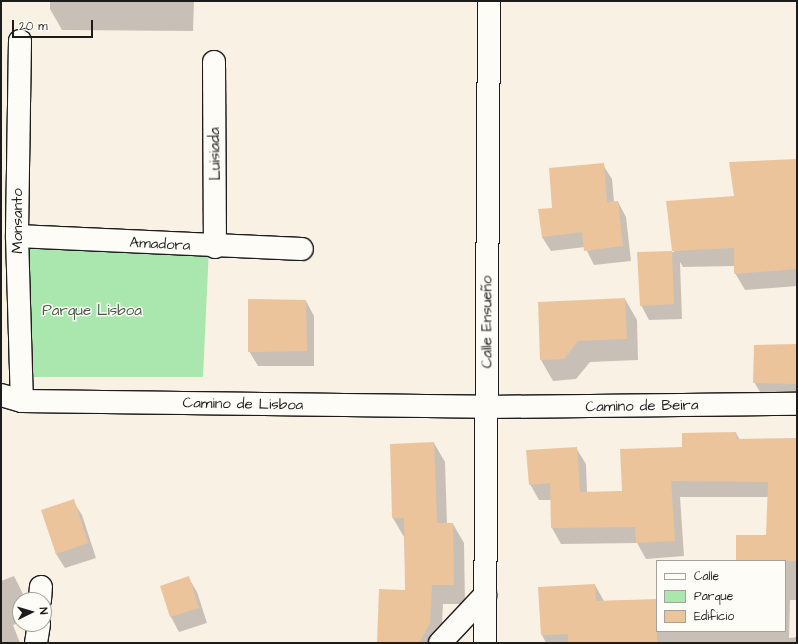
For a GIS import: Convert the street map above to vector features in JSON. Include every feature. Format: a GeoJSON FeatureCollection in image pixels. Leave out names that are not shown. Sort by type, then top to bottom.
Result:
{"type":"FeatureCollection","features":[{"type":"Feature","properties":{"kind":"street","name":"Calle Ensueño"},"geometry":{"type":"LineString","coordinates":[[485,643],[489,1]]}},
{"type":"Feature","properties":{"kind":"street","name":"Monsanto"},"geometry":{"type":"LineString","coordinates":[[20,41],[17,236],[22,401]]}},
{"type":"Feature","properties":{"kind":"street","name":"Luisiada"},"geometry":{"type":"LineString","coordinates":[[214,62],[216,247]]}},
{"type":"Feature","properties":{"kind":"street","name":"Amadora"},"geometry":{"type":"LineString","coordinates":[[17,236],[216,247],[302,249]]}},
{"type":"Feature","properties":{"kind":"street","name":"Camino de Lisboa"},"geometry":{"type":"LineString","coordinates":[[1,395],[22,401],[486,407]]}},
{"type":"Feature","properties":{"kind":"street","name":"Camino de Beira"},"geometry":{"type":"LineString","coordinates":[[486,407],[797,404]]}},
{"type":"Feature","properties":{"kind":"street"},"geometry":{"type":"LineString","coordinates":[[440,643],[486,595]]}},
{"type":"Feature","properties":{"kind":"street"},"geometry":{"type":"LineString","coordinates":[[36,643],[38,632]]}},
{"type":"Feature","properties":{"kind":"green space","name":"Parque Lisboa"},"geometry":{"type":"Polygon","coordinates":[[[24,243],[209,247],[203,377],[26,377],[24,243]]]}},
{"type":"Feature","properties":{"kind":"building"},"geometry":{"type":"Polygon","coordinates":[[[797,159],[797,269],[734,274],[734,248],[672,251],[666,201],[734,196],[729,162],[797,159]]]}},
{"type":"Feature","properties":{"kind":"building"},"geometry":{"type":"Polygon","coordinates":[[[604,163],[607,202],[618,201],[623,246],[584,251],[582,232],[542,237],[538,209],[552,208],[549,168],[604,163]]]}},
{"type":"Feature","properties":{"kind":"building"},"geometry":{"type":"Polygon","coordinates":[[[672,251],[674,304],[640,306],[637,252],[672,251]]]}},
{"type":"Feature","properties":{"kind":"building"},"geometry":{"type":"Polygon","coordinates":[[[625,298],[627,339],[578,341],[564,359],[540,360],[538,302],[625,298]]]}},
{"type":"Feature","properties":{"kind":"building"},"geometry":{"type":"Polygon","coordinates":[[[248,299],[306,300],[307,351],[248,352],[248,299]]]}},
{"type":"Feature","properties":{"kind":"building"},"geometry":{"type":"Polygon","coordinates":[[[797,344],[797,384],[753,383],[754,345],[797,344]]]}},
{"type":"Feature","properties":{"kind":"building"},"geometry":{"type":"Polygon","coordinates":[[[736,432],[737,439],[797,438],[797,561],[736,560],[736,535],[766,535],[768,482],[671,481],[675,541],[636,543],[635,527],[551,528],[550,483],[529,485],[526,450],[577,447],[580,492],[622,491],[620,449],[682,447],[682,433],[736,432]]]}},
{"type":"Feature","properties":{"kind":"building"},"geometry":{"type":"Polygon","coordinates":[[[434,442],[437,523],[453,523],[454,585],[432,585],[430,623],[419,643],[377,643],[379,589],[405,590],[404,518],[392,518],[390,444],[434,442]]]}},
{"type":"Feature","properties":{"kind":"building"},"geometry":{"type":"Polygon","coordinates":[[[74,499],[88,543],[56,554],[41,510],[74,499]]]}},
{"type":"Feature","properties":{"kind":"building"},"geometry":{"type":"Polygon","coordinates":[[[189,576],[199,608],[170,617],[160,586],[189,576]]]}},
{"type":"Feature","properties":{"kind":"building"},"geometry":{"type":"Polygon","coordinates":[[[595,584],[596,601],[656,599],[657,643],[568,643],[568,634],[541,635],[538,587],[595,584]]]}}]}
